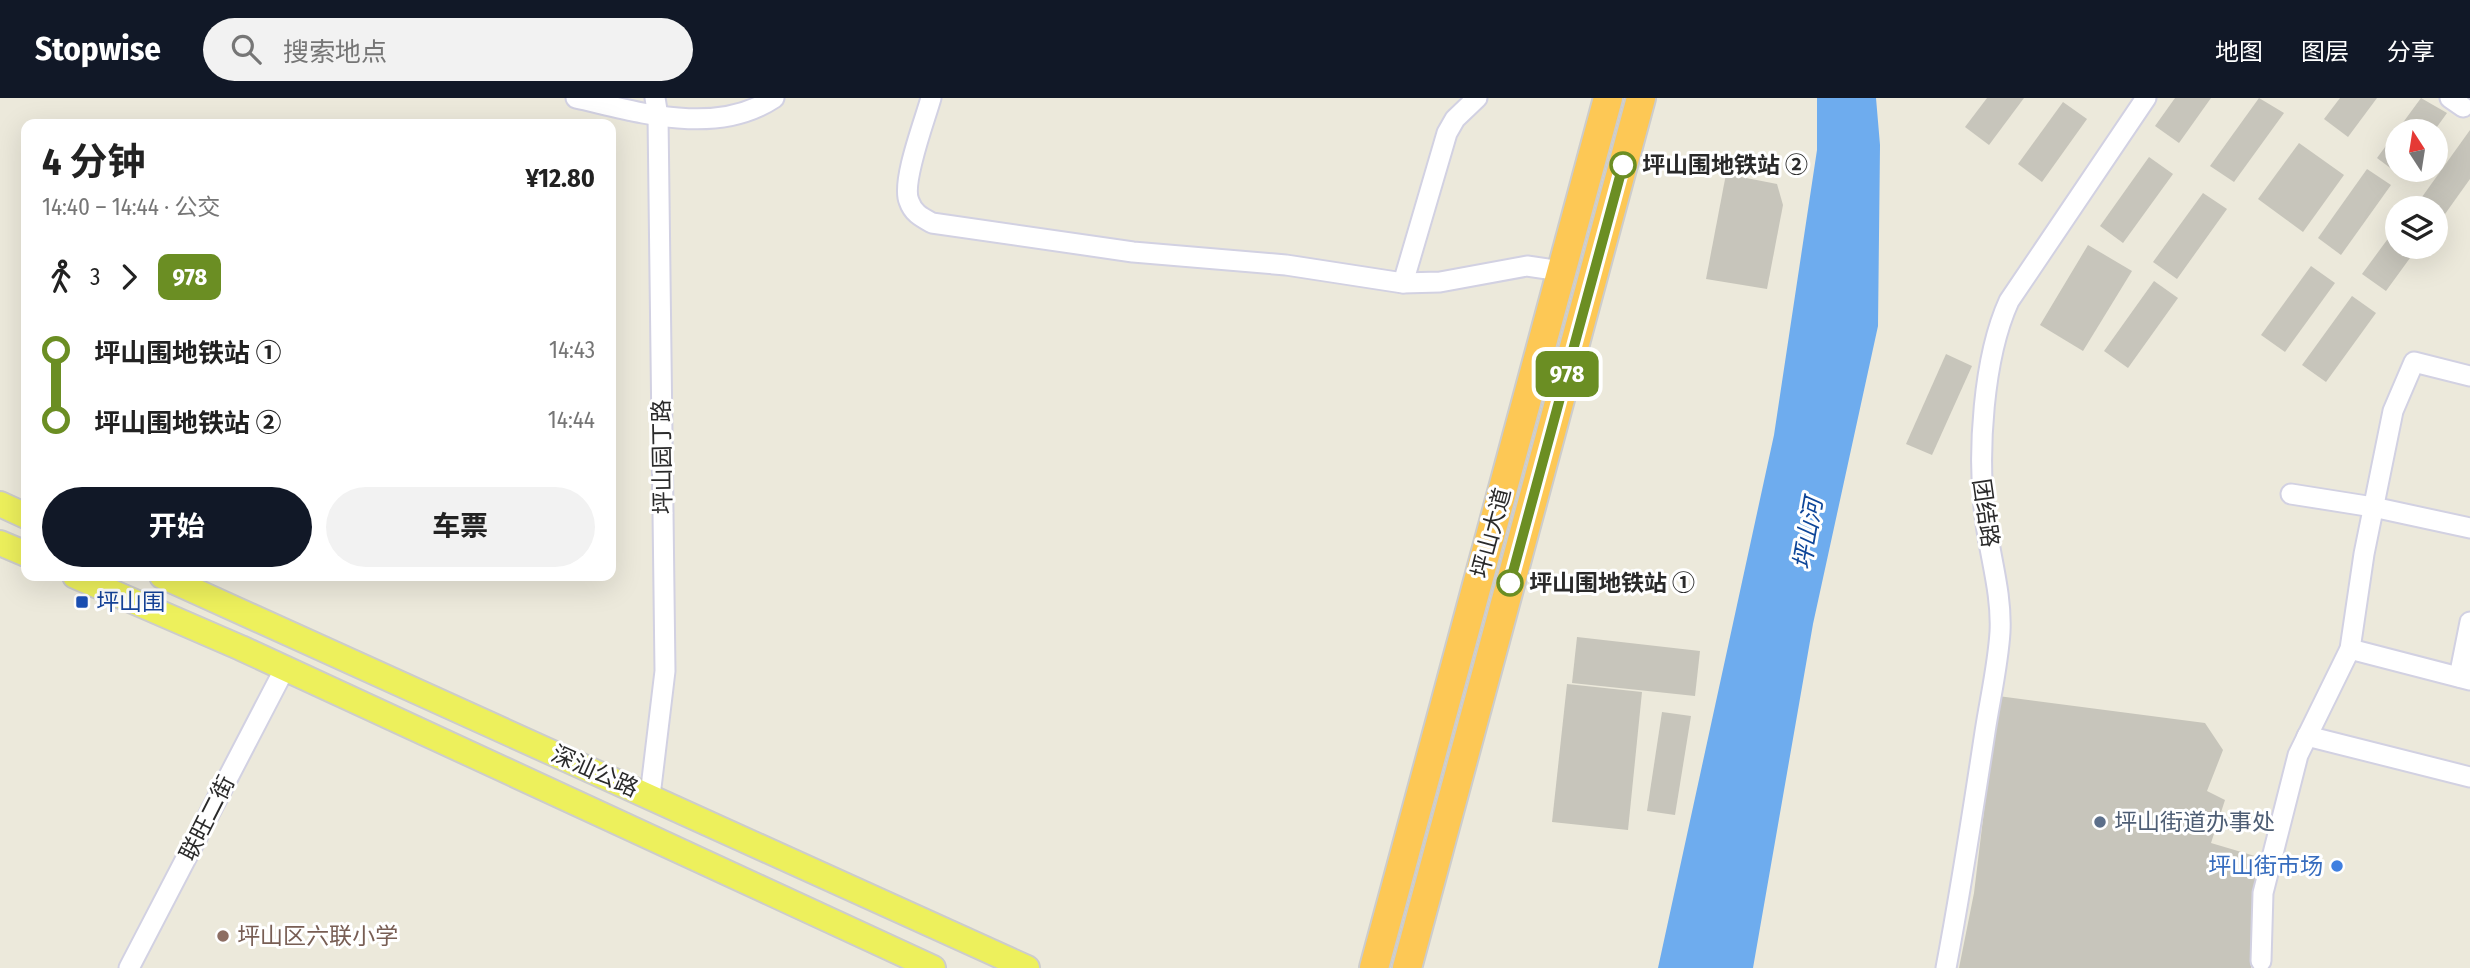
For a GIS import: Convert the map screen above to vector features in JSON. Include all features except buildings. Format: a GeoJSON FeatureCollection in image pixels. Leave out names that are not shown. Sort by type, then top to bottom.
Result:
{"type":"FeatureCollection","features":[{"type":"Feature","properties":{"kind":"highway","name":"坪山大道"},"geometry":{"type":"LineString","coordinates":[[1374,968],[1608,98]]}},
{"type":"Feature","properties":{"kind":"highway","name":"坪山大道"},"geometry":{"type":"LineString","coordinates":[[1407,968],[1641,98]]}},
{"type":"Feature","properties":{"kind":"main road"},"geometry":{"type":"LineString","coordinates":[[0,504],[21,514]]}},
{"type":"Feature","properties":{"kind":"main road"},"geometry":{"type":"LineString","coordinates":[[0,543],[21,552]]}},
{"type":"Feature","properties":{"kind":"main road","name":"深汕公路"},"geometry":{"type":"LineString","coordinates":[[86,581],[285,668],[933,968]]}},
{"type":"Feature","properties":{"kind":"main road","name":"深汕公路"},"geometry":{"type":"LineString","coordinates":[[173,581],[1027,968]]}},
{"type":"Feature","properties":{"kind":"street"},"geometry":{"type":"LineString","coordinates":[[576,98],[656,107],[699,120],[765,104],[774,98]]}},
{"type":"Feature","properties":{"kind":"street"},"geometry":{"type":"LineString","coordinates":[[931,98],[908,183],[907,198],[916,215],[932,223],[1133,252],[1286,265],[1403,283],[1440,282],[1527,266],[1561,271]]}},
{"type":"Feature","properties":{"kind":"street","name":"团结路"},"geometry":{"type":"LineString","coordinates":[[1946,968],[1966,864],[2000,633],[1998,590],[1985,517],[1980,462],[1980,441],[1997,331],[2009,301],[2146,98]]}},
{"type":"Feature","properties":{"kind":"street"},"geometry":{"type":"LineString","coordinates":[[1403,283],[1447,133],[1468,101]]}},
{"type":"Feature","properties":{"kind":"street","name":"坪山园丁路"},"geometry":{"type":"LineString","coordinates":[[650,796],[665,671],[656,107]]}},
{"type":"Feature","properties":{"kind":"street"},"geometry":{"type":"LineString","coordinates":[[2261,961],[2263,892],[2298,755],[2350,649],[2373,507],[2393,411],[2414,362],[2470,376]]}},
{"type":"Feature","properties":{"kind":"street"},"geometry":{"type":"LineString","coordinates":[[2291,494],[2373,507],[2470,528]]}},
{"type":"Feature","properties":{"kind":"street"},"geometry":{"type":"LineString","coordinates":[[2350,649],[2464,679],[2470,622]]}},
{"type":"Feature","properties":{"kind":"street","name":"联旺二街"},"geometry":{"type":"LineString","coordinates":[[129,968],[285,668]]}},
{"type":"Feature","properties":{"kind":"street"},"geometry":{"type":"LineString","coordinates":[[2307,736],[2470,778]]}},
{"type":"Feature","properties":{"kind":"water","name":"坪山河"},"geometry":{"type":"Polygon","coordinates":[[[1817,98],[1876,98],[1880,145],[1878,326],[1813,624],[1753,968],[1658,968],[1774,435],[1817,150],[1817,98]]]}},
{"type":"Feature","properties":{"kind":"bus line","name":"978"},"geometry":{"type":"LineString","coordinates":[[1510,583],[1623,165]]}},
{"type":"Feature","properties":{"kind":"place","name":"坪山围地铁站 ②"},"geometry":{"type":"Point","coordinates":[1623,165]}},
{"type":"Feature","properties":{"kind":"place","name":"坪山围地铁站 ①"},"geometry":{"type":"Point","coordinates":[1510,583]}},
{"type":"Feature","properties":{"kind":"place","name":"坪山围"},"geometry":{"type":"Point","coordinates":[82,602]}},
{"type":"Feature","properties":{"kind":"place","name":"坪山街道办事处"},"geometry":{"type":"Point","coordinates":[2100,822]}},
{"type":"Feature","properties":{"kind":"place","name":"坪山街市场"},"geometry":{"type":"Point","coordinates":[2337,866]}},
{"type":"Feature","properties":{"kind":"place","name":"坪山区六联小学"},"geometry":{"type":"Point","coordinates":[223,936]}}]}
